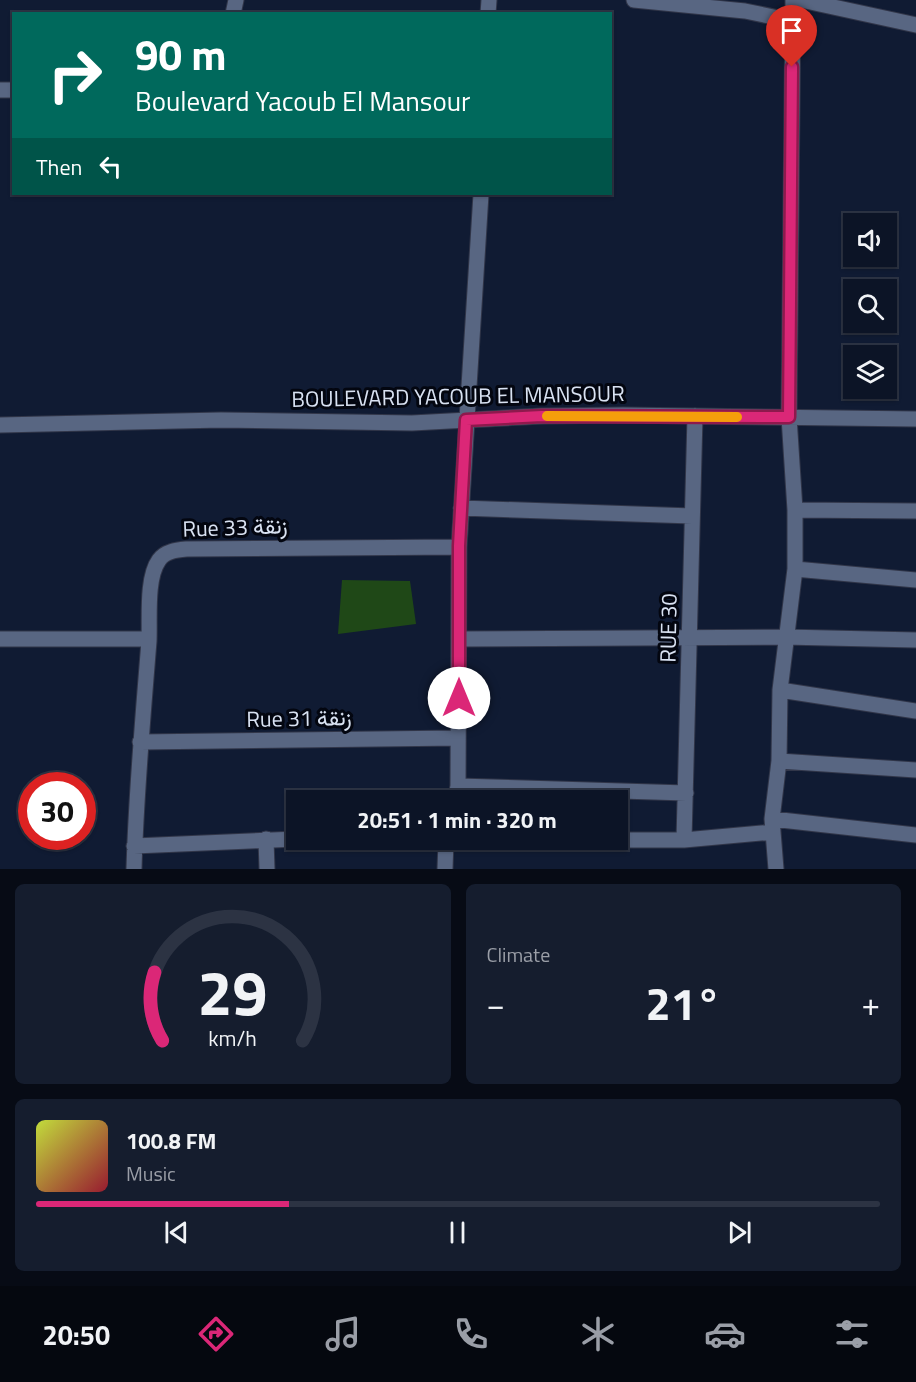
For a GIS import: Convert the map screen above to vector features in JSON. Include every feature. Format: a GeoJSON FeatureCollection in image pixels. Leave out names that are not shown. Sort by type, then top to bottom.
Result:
{"type":"FeatureCollection","features":[{"type":"Feature","properties":{"kind":"street"},"geometry":{"type":"LineString","coordinates":[[634,0],[745,11],[793,21]]}},
{"type":"Feature","properties":{"kind":"street"},"geometry":{"type":"LineString","coordinates":[[776,869],[772,825],[779,761],[780,690],[795,569],[795,510],[789,417],[793,0]]}},
{"type":"Feature","properties":{"kind":"street"},"geometry":{"type":"LineString","coordinates":[[801,0],[916,25]]}},
{"type":"Feature","properties":{"kind":"street"},"geometry":{"type":"LineString","coordinates":[[456,790],[459,546],[481,195]]}},
{"type":"Feature","properties":{"kind":"street","name":"BOULEVARD YACOUB EL MANSOUR"},"geometry":{"type":"LineString","coordinates":[[0,425],[221,420],[360,423],[542,416],[916,419]]}},
{"type":"Feature","properties":{"kind":"street","name":"RUE 30"},"geometry":{"type":"LineString","coordinates":[[684,840],[695,417]]}},
{"type":"Feature","properties":{"kind":"street"},"geometry":{"type":"LineString","coordinates":[[461,508],[692,516]]}},
{"type":"Feature","properties":{"kind":"street"},"geometry":{"type":"LineString","coordinates":[[795,510],[916,511]]}},
{"type":"Feature","properties":{"kind":"street","name":"Rue 33 زنقة"},"geometry":{"type":"LineString","coordinates":[[134,869],[151,580],[159,560],[166,553],[176,550],[459,546]]}},
{"type":"Feature","properties":{"kind":"street"},"geometry":{"type":"LineString","coordinates":[[795,569],[916,579]]}},
{"type":"Feature","properties":{"kind":"street"},"geometry":{"type":"LineString","coordinates":[[459,639],[785,636],[916,640]]}},
{"type":"Feature","properties":{"kind":"street"},"geometry":{"type":"LineString","coordinates":[[0,639],[149,639]]}},
{"type":"Feature","properties":{"kind":"street"},"geometry":{"type":"LineString","coordinates":[[780,690],[916,711]]}},
{"type":"Feature","properties":{"kind":"street","name":"Rue 31 زنقة"},"geometry":{"type":"LineString","coordinates":[[140,742],[458,738]]}},
{"type":"Feature","properties":{"kind":"street"},"geometry":{"type":"LineString","coordinates":[[779,761],[916,770]]}},
{"type":"Feature","properties":{"kind":"street"},"geometry":{"type":"LineString","coordinates":[[628,794],[686,794]]}},
{"type":"Feature","properties":{"kind":"street"},"geometry":{"type":"LineString","coordinates":[[628,840],[684,840],[772,825],[916,835]]}},
{"type":"Feature","properties":{"kind":"street"},"geometry":{"type":"LineString","coordinates":[[266,839],[267,869]]}},
{"type":"Feature","properties":{"kind":"street"},"geometry":{"type":"LineString","coordinates":[[135,846],[286,839]]}},
{"type":"Feature","properties":{"kind":"street"},"geometry":{"type":"LineString","coordinates":[[445,850],[445,869]]}},
{"type":"Feature","properties":{"kind":"green space"},"geometry":{"type":"Polygon","coordinates":[[[342,580],[410,581],[416,624],[338,634],[342,580]]]}},
{"type":"Feature","properties":{"kind":"slow traffic"},"geometry":{"type":"LineString","coordinates":[[547,416],[737,417]]}},
{"type":"Feature","properties":{"kind":"route"},"geometry":{"type":"LineString","coordinates":[[459,698],[459,546],[466,420],[623,415],[789,417],[792,67]]}}]}
